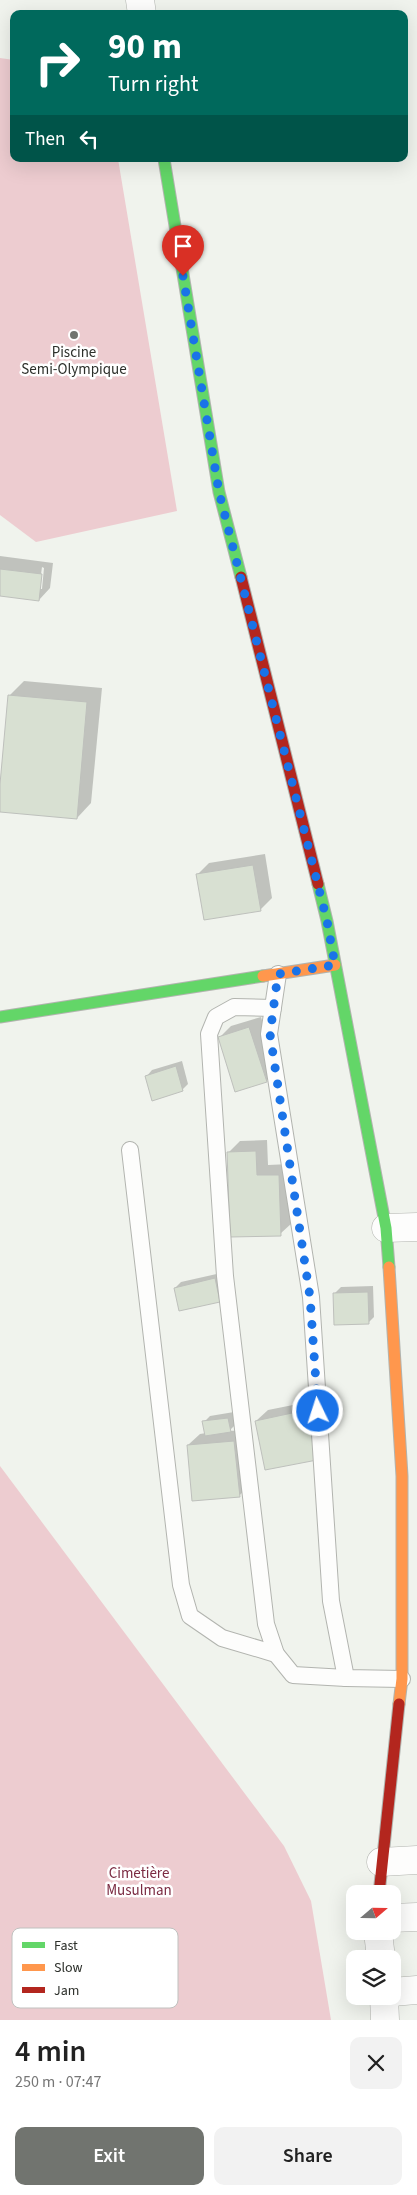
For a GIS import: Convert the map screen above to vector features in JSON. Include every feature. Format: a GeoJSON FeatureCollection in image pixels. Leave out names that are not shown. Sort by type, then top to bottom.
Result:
{"type":"FeatureCollection","features":[{"type":"Feature","properties":{"kind":"street"},"geometry":{"type":"LineString","coordinates":[[164,162],[219,492],[327,921],[386,1228],[402,1476],[402,1679],[380,1885]]}},
{"type":"Feature","properties":{"kind":"street"},"geometry":{"type":"LineString","coordinates":[[0,1017],[335,965]]}},
{"type":"Feature","properties":{"kind":"street"},"geometry":{"type":"LineString","coordinates":[[386,1228],[417,1227]]}},
{"type":"Feature","properties":{"kind":"street"},"geometry":{"type":"LineString","coordinates":[[381,1862],[417,1860]]}},
{"type":"Feature","properties":{"kind":"street"},"geometry":{"type":"LineString","coordinates":[[401,1918],[417,1917]]}},
{"type":"Feature","properties":{"kind":"street"},"geometry":{"type":"LineString","coordinates":[[401,1991],[417,1990]]}},
{"type":"Feature","properties":{"kind":"street"},"geometry":{"type":"LineString","coordinates":[[384,2005],[384,2020]]}},
{"type":"Feature","properties":{"kind":"lane"},"geometry":{"type":"LineString","coordinates":[[278,974],[270,1034],[310,1297],[331,1601],[346,1678]]}},
{"type":"Feature","properties":{"kind":"lane"},"geometry":{"type":"LineString","coordinates":[[273,1008],[234,1007],[216,1017],[209,1034],[225,1276],[266,1624],[276,1654],[294,1675],[402,1679]]}},
{"type":"Feature","properties":{"kind":"lane"},"geometry":{"type":"LineString","coordinates":[[130,1150],[181,1585],[190,1616],[222,1638],[276,1654]]}},
{"type":"Feature","properties":{"kind":"green space","name":"Piscine Semi-Olympique"},"geometry":{"type":"Polygon","coordinates":[[[0,58],[10,59],[10,162],[119,162],[177,511],[36,542],[0,515],[0,58]]]}},
{"type":"Feature","properties":{"kind":"green space","name":"Cimetière Musulman"},"geometry":{"type":"Polygon","coordinates":[[[0,1466],[284,1846],[311,1901],[331,2020],[0,2020],[0,1466]]]}},
{"type":"Feature","properties":{"kind":"building"},"geometry":{"type":"Polygon","coordinates":[[[0,569],[42,574],[39,601],[0,596],[0,569]]]}},
{"type":"Feature","properties":{"kind":"building"},"geometry":{"type":"Polygon","coordinates":[[[8,695],[87,702],[77,819],[0,812],[0,784],[8,695]]]}},
{"type":"Feature","properties":{"kind":"building"},"geometry":{"type":"Polygon","coordinates":[[[253,865],[261,911],[204,920],[196,874],[253,865]]]}},
{"type":"Feature","properties":{"kind":"building"},"geometry":{"type":"Polygon","coordinates":[[[249,1027],[267,1082],[235,1092],[218,1037],[249,1027]]]}},
{"type":"Feature","properties":{"kind":"building"},"geometry":{"type":"Polygon","coordinates":[[[176,1066],[183,1091],[152,1101],[145,1076],[176,1066]]]}},
{"type":"Feature","properties":{"kind":"building"},"geometry":{"type":"Polygon","coordinates":[[[256,1151],[257,1175],[279,1175],[281,1236],[230,1237],[227,1152],[256,1151]]]}},
{"type":"Feature","properties":{"kind":"building"},"geometry":{"type":"Polygon","coordinates":[[[215,1278],[220,1302],[179,1311],[174,1288],[215,1278]]]}},
{"type":"Feature","properties":{"kind":"building"},"geometry":{"type":"Polygon","coordinates":[[[368,1292],[369,1324],[334,1325],[333,1293],[368,1292]]]}},
{"type":"Feature","properties":{"kind":"building"},"geometry":{"type":"Polygon","coordinates":[[[306,1410],[317,1460],[265,1470],[255,1421],[306,1410]]]}},
{"type":"Feature","properties":{"kind":"building"},"geometry":{"type":"Polygon","coordinates":[[[228,1418],[231,1432],[205,1436],[202,1421],[228,1418]]]}},
{"type":"Feature","properties":{"kind":"building"},"geometry":{"type":"Polygon","coordinates":[[[234,1441],[240,1497],[192,1501],[187,1445],[234,1441]]]}},
{"type":"Feature","properties":{"kind":"traffic: fast"},"geometry":{"type":"LineString","coordinates":[[164,162],[219,492],[241,577]]}},
{"type":"Feature","properties":{"kind":"traffic: fast"},"geometry":{"type":"LineString","coordinates":[[318,884],[327,921],[386,1228],[389,1267]]}},
{"type":"Feature","properties":{"kind":"traffic: fast"},"geometry":{"type":"LineString","coordinates":[[0,1017],[263,976]]}},
{"type":"Feature","properties":{"kind":"traffic: slow"},"geometry":{"type":"LineString","coordinates":[[263,976],[335,965]]}},
{"type":"Feature","properties":{"kind":"traffic: slow"},"geometry":{"type":"LineString","coordinates":[[389,1267],[402,1476],[402,1679],[399,1704]]}},
{"type":"Feature","properties":{"kind":"traffic: jam"},"geometry":{"type":"LineString","coordinates":[[241,577],[318,884]]}},
{"type":"Feature","properties":{"kind":"traffic: jam"},"geometry":{"type":"LineString","coordinates":[[380,1885],[399,1704]]}},
{"type":"Feature","properties":{"kind":"place","name":"Piscine Semi-Olympique"},"geometry":{"type":"Point","coordinates":[74,335]}},
{"type":"Feature","properties":{"kind":"route"},"geometry":{"type":"LineString","coordinates":[[183,276],[219,492],[327,921],[335,965],[278,974],[270,1034],[310,1297],[318,1411]]}}]}
